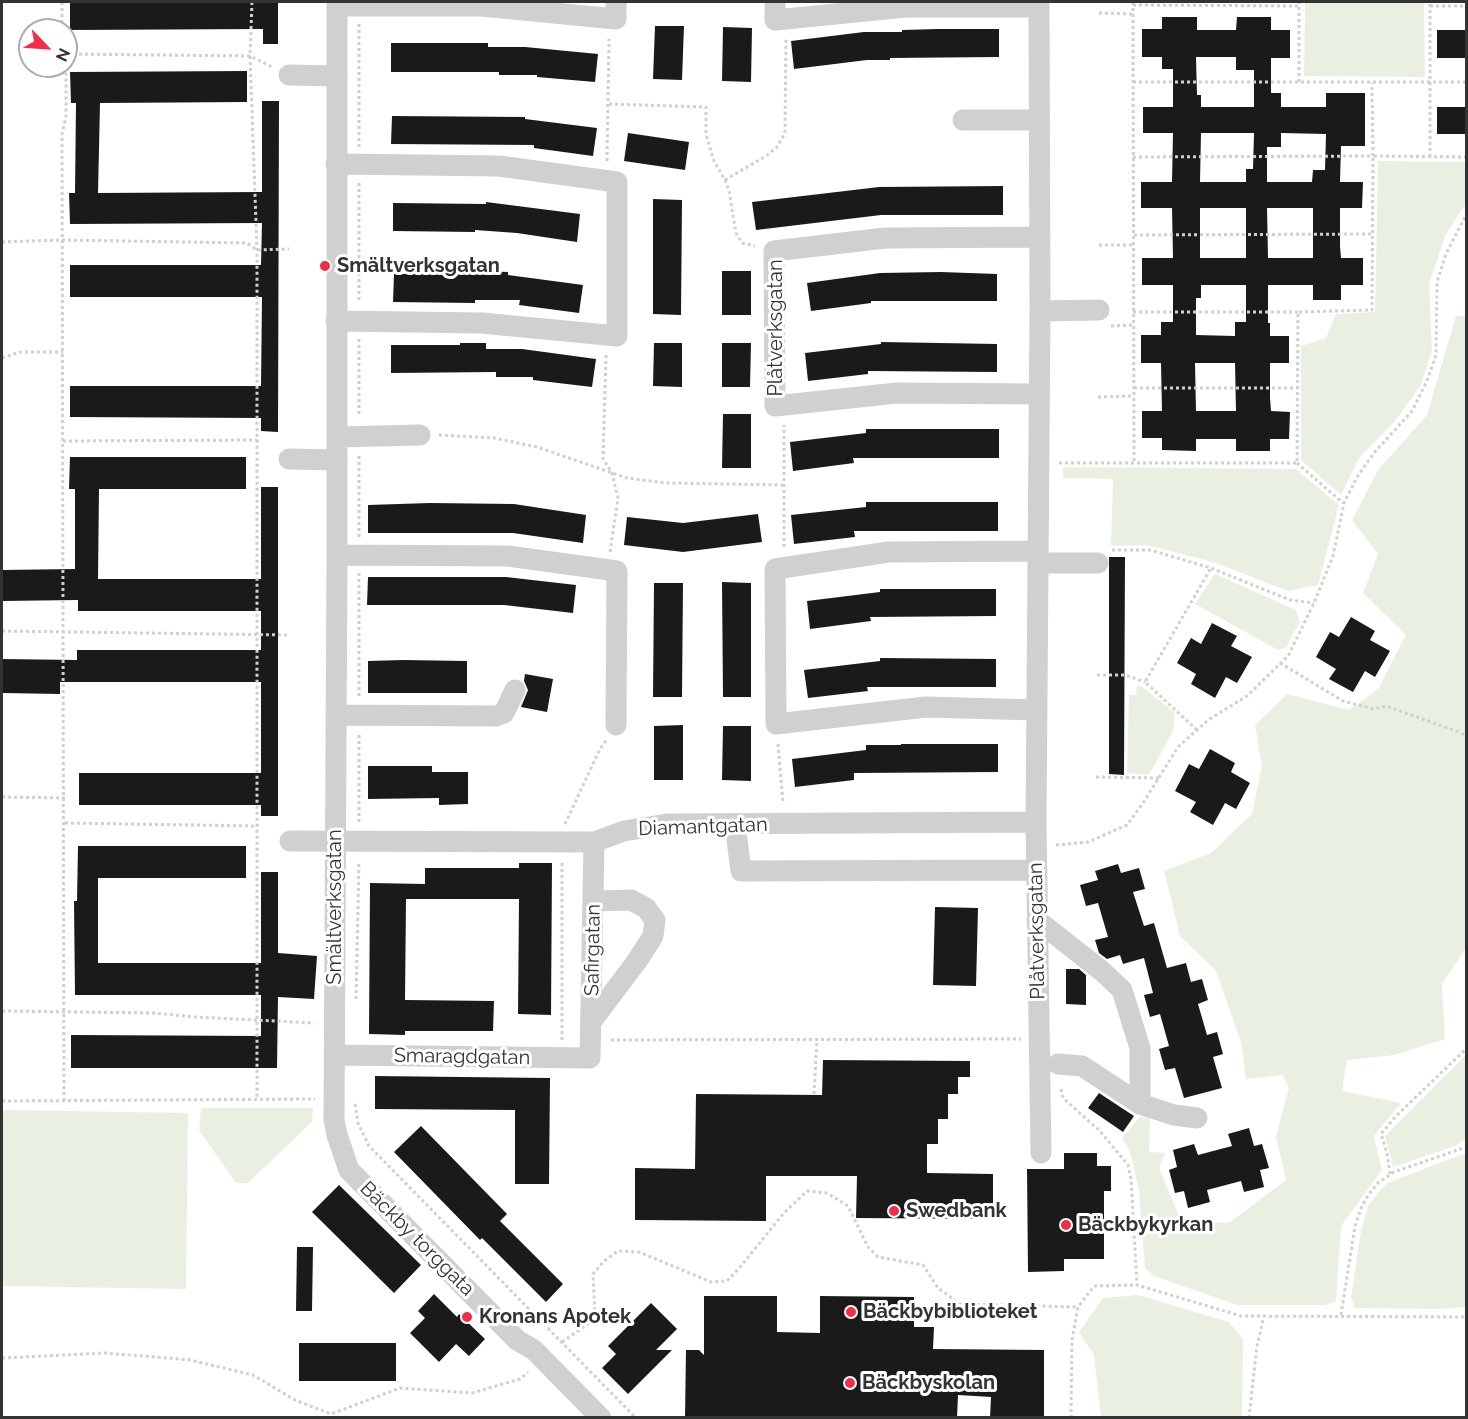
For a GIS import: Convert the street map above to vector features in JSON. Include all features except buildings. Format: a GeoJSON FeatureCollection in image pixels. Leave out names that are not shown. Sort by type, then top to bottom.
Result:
{"type":"FeatureCollection","features":[{"type":"Feature","properties":{"kind":"street","name":"Smältverksgatan"},"geometry":{"type":"LineString","coordinates":[[344,1099],[334,1055],[337,4],[613,10]]}},
{"type":"Feature","properties":{"kind":"street","name":"Plåtverksgatan"},"geometry":{"type":"LineString","coordinates":[[780,10],[1039,4],[1040,311],[1036,843],[1041,1153]]}},
{"type":"Feature","properties":{"kind":"street"},"geometry":{"type":"LineString","coordinates":[[289,75],[337,76]]}},
{"type":"Feature","properties":{"kind":"street"},"geometry":{"type":"LineString","coordinates":[[963,120],[1039,120]]}},
{"type":"Feature","properties":{"kind":"street"},"geometry":{"type":"LineString","coordinates":[[336,165],[500,166],[618,182],[617,336],[482,323],[336,321]]}},
{"type":"Feature","properties":{"kind":"street","name":"Plåtverksgatan"},"geometry":{"type":"LineString","coordinates":[[1039,394],[897,393],[775,405],[774,251],[885,238],[1040,237]]}},
{"type":"Feature","properties":{"kind":"street"},"geometry":{"type":"LineString","coordinates":[[1040,311],[1105,318]]}},
{"type":"Feature","properties":{"kind":"street"},"geometry":{"type":"LineString","coordinates":[[337,437],[420,435]]}},
{"type":"Feature","properties":{"kind":"street"},"geometry":{"type":"LineString","coordinates":[[289,459],[337,460]]}},
{"type":"Feature","properties":{"kind":"street"},"geometry":{"type":"LineString","coordinates":[[1036,710],[926,707],[776,724],[775,568],[889,552],[1104,557]]}},
{"type":"Feature","properties":{"kind":"street"},"geometry":{"type":"LineString","coordinates":[[337,555],[508,556],[617,571],[616,725]]}},
{"type":"Feature","properties":{"kind":"street"},"geometry":{"type":"LineString","coordinates":[[336,715],[496,716],[504,713],[515,690]]}},
{"type":"Feature","properties":{"kind":"street","name":"Diamantgatan"},"geometry":{"type":"LineString","coordinates":[[290,841],[594,842],[624,831],[667,824],[1036,822]]}},
{"type":"Feature","properties":{"kind":"street"},"geometry":{"type":"LineString","coordinates":[[735,824],[741,871],[1037,870]]}},
{"type":"Feature","properties":{"kind":"street","name":"Safirgatan"},"geometry":{"type":"LineString","coordinates":[[590,1058],[594,842]]}},
{"type":"Feature","properties":{"kind":"street"},"geometry":{"type":"LineString","coordinates":[[591,1022],[648,944],[653,936],[655,920],[646,908],[631,900],[594,902]]}},
{"type":"Feature","properties":{"kind":"street"},"geometry":{"type":"LineString","coordinates":[[1037,920],[1122,990],[1140,1048],[1140,1104]]}},
{"type":"Feature","properties":{"kind":"street","name":"Smaragdgatan"},"geometry":{"type":"LineString","coordinates":[[334,1055],[590,1058]]}},
{"type":"Feature","properties":{"kind":"street"},"geometry":{"type":"LineString","coordinates":[[1058,1064],[1083,1066],[1140,1104],[1174,1115],[1197,1118]]}},
{"type":"Feature","properties":{"kind":"street","name":"Bäckby torggata"},"geometry":{"type":"LineString","coordinates":[[344,1099],[334,1120],[349,1170],[517,1340],[539,1354],[601,1418]]}},
{"type":"Feature","properties":{"kind":"path"},"geometry":{"type":"LineString","coordinates":[[62,2],[63,18]]}},
{"type":"Feature","properties":{"kind":"path"},"geometry":{"type":"LineString","coordinates":[[252,2],[250,56],[257,250],[259,1020],[257,1098]]}},
{"type":"Feature","properties":{"kind":"path"},"geometry":{"type":"LineString","coordinates":[[1134,463],[1133,3],[1299,4],[1299,82]]}},
{"type":"Feature","properties":{"kind":"path"},"geometry":{"type":"LineString","coordinates":[[1430,157],[1430,4],[1467,6]]}},
{"type":"Feature","properties":{"kind":"path"},"geometry":{"type":"LineString","coordinates":[[606,181],[613,10]]}},
{"type":"Feature","properties":{"kind":"path"},"geometry":{"type":"LineString","coordinates":[[725,180],[766,156],[777,147],[785,133],[787,51],[780,10]]}},
{"type":"Feature","properties":{"kind":"path"},"geometry":{"type":"LineString","coordinates":[[1099,13],[1133,14]]}},
{"type":"Feature","properties":{"kind":"path"},"geometry":{"type":"LineString","coordinates":[[78,52],[250,56],[289,75]]}},
{"type":"Feature","properties":{"kind":"path"},"geometry":{"type":"LineString","coordinates":[[64,1101],[62,134],[66,117],[66,78]]}},
{"type":"Feature","properties":{"kind":"path"},"geometry":{"type":"LineString","coordinates":[[1133,82],[1467,82]]}},
{"type":"Feature","properties":{"kind":"path"},"geometry":{"type":"LineString","coordinates":[[1133,312],[1298,312],[1372,309],[1372,82]]}},
{"type":"Feature","properties":{"kind":"path"},"geometry":{"type":"LineString","coordinates":[[609,104],[706,107],[706,134],[714,161],[725,180],[736,233],[742,243],[774,251]]}},
{"type":"Feature","properties":{"kind":"path"},"geometry":{"type":"LineString","coordinates":[[1133,157],[1467,157]]}},
{"type":"Feature","properties":{"kind":"path"},"geometry":{"type":"LineString","coordinates":[[1036,843],[1057,846],[1088,842],[1127,825],[1178,747],[1209,720],[1247,696],[1288,656],[1314,603],[1333,556],[1344,503],[1357,477],[1374,453],[1412,411],[1427,381],[1436,355],[1437,282],[1446,254],[1467,215]]}},
{"type":"Feature","properties":{"kind":"path"},"geometry":{"type":"LineString","coordinates":[[1133,235],[1372,234]]}},
{"type":"Feature","properties":{"kind":"path"},"geometry":{"type":"LineString","coordinates":[[2,242],[63,240],[247,243],[257,250],[289,249]]}},
{"type":"Feature","properties":{"kind":"path"},"geometry":{"type":"LineString","coordinates":[[1099,245],[1133,244]]}},
{"type":"Feature","properties":{"kind":"path"},"geometry":{"type":"LineString","coordinates":[[1297,463],[1298,312]]}},
{"type":"Feature","properties":{"kind":"path"},"geometry":{"type":"LineString","coordinates":[[1105,318],[1133,325]]}},
{"type":"Feature","properties":{"kind":"path"},"geometry":{"type":"LineString","coordinates":[[606,335],[603,459],[612,473],[618,498],[609,570]]}},
{"type":"Feature","properties":{"kind":"path"},"geometry":{"type":"LineString","coordinates":[[2,358],[20,352],[63,352]]}},
{"type":"Feature","properties":{"kind":"path"},"geometry":{"type":"LineString","coordinates":[[1134,388],[1298,388]]}},
{"type":"Feature","properties":{"kind":"path"},"geometry":{"type":"LineString","coordinates":[[1098,397],[1134,396]]}},
{"type":"Feature","properties":{"kind":"path"},"geometry":{"type":"LineString","coordinates":[[784,404],[784,567]]}},
{"type":"Feature","properties":{"kind":"path"},"geometry":{"type":"LineString","coordinates":[[420,435],[454,434],[494,438],[537,447],[627,478],[666,483],[785,485]]}},
{"type":"Feature","properties":{"kind":"path"},"geometry":{"type":"LineString","coordinates":[[63,441],[257,440]]}},
{"type":"Feature","properties":{"kind":"path"},"geometry":{"type":"LineString","coordinates":[[1039,466],[1059,463],[1297,463],[1344,503]]}},
{"type":"Feature","properties":{"kind":"path"},"geometry":{"type":"LineString","coordinates":[[1104,557],[1150,550],[1211,568],[1290,600],[1314,603]]}},
{"type":"Feature","properties":{"kind":"path"},"geometry":{"type":"LineString","coordinates":[[1145,682],[1211,568]]}},
{"type":"Feature","properties":{"kind":"path"},"geometry":{"type":"LineString","coordinates":[[2,631],[289,635]]}},
{"type":"Feature","properties":{"kind":"path"},"geometry":{"type":"LineString","coordinates":[[1280,663],[1343,701],[1374,709],[1386,706],[1467,736]]}},
{"type":"Feature","properties":{"kind":"path"},"geometry":{"type":"LineString","coordinates":[[1097,675],[1125,675],[1145,682],[1197,730]]}},
{"type":"Feature","properties":{"kind":"path"},"geometry":{"type":"LineString","coordinates":[[776,724],[784,824]]}},
{"type":"Feature","properties":{"kind":"path"},"geometry":{"type":"LineString","coordinates":[[561,1040],[562,841],[565,820],[600,749],[616,725]]}},
{"type":"Feature","properties":{"kind":"path"},"geometry":{"type":"LineString","coordinates":[[1096,777],[1159,778]]}},
{"type":"Feature","properties":{"kind":"path"},"geometry":{"type":"LineString","coordinates":[[2,797],[65,798]]}},
{"type":"Feature","properties":{"kind":"path"},"geometry":{"type":"LineString","coordinates":[[65,823],[257,826]]}},
{"type":"Feature","properties":{"kind":"path"},"geometry":{"type":"LineString","coordinates":[[356,1006],[359,841]]}},
{"type":"Feature","properties":{"kind":"path"},"geometry":{"type":"LineString","coordinates":[[2,1011],[154,1013],[334,1023]]}},
{"type":"Feature","properties":{"kind":"path"},"geometry":{"type":"LineString","coordinates":[[814,1094],[817,1038]]}},
{"type":"Feature","properties":{"kind":"path"},"geometry":{"type":"LineString","coordinates":[[619,1040],[817,1038],[1039,1040]]}},
{"type":"Feature","properties":{"kind":"path"},"geometry":{"type":"LineString","coordinates":[[1390,1174],[1381,1134],[1396,1116],[1467,1049]]}},
{"type":"Feature","properties":{"kind":"path"},"geometry":{"type":"LineString","coordinates":[[1058,1064],[1063,1098],[1099,1130],[1128,1166],[1137,1285]]}},
{"type":"Feature","properties":{"kind":"path"},"geometry":{"type":"LineString","coordinates":[[2,1101],[344,1099],[369,1146],[636,1418]]}},
{"type":"Feature","properties":{"kind":"path"},"geometry":{"type":"LineString","coordinates":[[1341,1315],[1355,1226],[1369,1194],[1390,1174],[1467,1147]]}},
{"type":"Feature","properties":{"kind":"path"},"geometry":{"type":"LineString","coordinates":[[2,1358],[105,1353],[190,1360],[253,1375],[295,1400],[331,1414],[400,1389],[472,1393],[520,1379],[539,1354],[591,1322],[595,1316],[593,1274],[604,1261],[618,1251],[639,1252],[711,1282],[727,1281],[783,1214],[807,1191],[827,1193],[848,1206],[868,1247],[878,1257],[923,1265],[938,1288],[960,1304],[1078,1307]]}},
{"type":"Feature","properties":{"kind":"path"},"geometry":{"type":"LineString","coordinates":[[1071,1418],[1072,1340],[1078,1307],[1094,1286],[1137,1285],[1241,1316],[1467,1317]]}},
{"type":"Feature","properties":{"kind":"path"},"geometry":{"type":"LineString","coordinates":[[1249,1418],[1257,1346],[1264,1316]]}},
{"type":"Feature","properties":{"kind":"green space"},"geometry":{"type":"Polygon","coordinates":[[[1305,2],[1424,2],[1425,77],[1304,76],[1305,2]]]}},
{"type":"Feature","properties":{"kind":"green space"},"geometry":{"type":"Polygon","coordinates":[[[1378,161],[1466,162],[1466,206],[1445,236],[1429,284],[1432,350],[1421,385],[1395,421],[1359,458],[1341,495],[1301,460],[1301,346],[1326,338],[1336,314],[1375,312],[1378,161]]]}},
{"type":"Feature","properties":{"kind":"green space"},"geometry":{"type":"Polygon","coordinates":[[[1456,316],[1466,316],[1466,948],[1442,984],[1445,1039],[1394,1055],[1347,1060],[1342,1091],[1401,1103],[1374,1136],[1382,1170],[1341,1226],[1336,1301],[1325,1305],[1237,1305],[1154,1276],[1145,1268],[1139,1190],[1130,1152],[1122,1138],[1140,1117],[1150,1118],[1149,1152],[1165,1153],[1159,1168],[1181,1221],[1229,1223],[1286,1180],[1276,1136],[1289,1088],[1283,1075],[1246,1079],[1241,1042],[1216,971],[1180,936],[1164,871],[1211,853],[1252,814],[1262,766],[1255,725],[1287,694],[1349,710],[1378,689],[1406,635],[1363,593],[1378,554],[1352,520],[1378,470],[1427,415],[1456,316]]]}},
{"type":"Feature","properties":{"kind":"green space"},"geometry":{"type":"Polygon","coordinates":[[[1063,467],[1296,469],[1339,505],[1318,585],[1288,591],[1216,563],[1147,545],[1111,546],[1113,479],[1063,478],[1063,467]]]}},
{"type":"Feature","properties":{"kind":"green space"},"geometry":{"type":"Polygon","coordinates":[[[1215,574],[1296,610],[1300,622],[1286,647],[1278,650],[1195,604],[1215,574]]]}},
{"type":"Feature","properties":{"kind":"green space"},"geometry":{"type":"Polygon","coordinates":[[[1137,685],[1175,713],[1173,731],[1149,775],[1127,773],[1129,695],[1136,695],[1137,685]]]}},
{"type":"Feature","properties":{"kind":"green space"},"geometry":{"type":"Polygon","coordinates":[[[1466,1055],[1466,1139],[1455,1146],[1393,1167],[1385,1136],[1466,1055]]]}},
{"type":"Feature","properties":{"kind":"green space"},"geometry":{"type":"Polygon","coordinates":[[[201,1108],[313,1108],[312,1122],[248,1183],[236,1183],[199,1130],[201,1108]]]}},
{"type":"Feature","properties":{"kind":"green space"},"geometry":{"type":"Polygon","coordinates":[[[2,1110],[188,1113],[186,1289],[2,1286],[2,1110]]]}},
{"type":"Feature","properties":{"kind":"green space"},"geometry":{"type":"Polygon","coordinates":[[[1466,1153],[1466,1307],[1355,1308],[1351,1298],[1361,1231],[1369,1204],[1387,1183],[1466,1153]]]}},
{"type":"Feature","properties":{"kind":"green space"},"geometry":{"type":"Polygon","coordinates":[[[1138,1295],[1229,1322],[1243,1339],[1242,1417],[1101,1417],[1094,1355],[1079,1332],[1103,1298],[1138,1295]]]}},
{"type":"Feature","properties":{"kind":"place","name":"Smältverksgatan"},"geometry":{"type":"Point","coordinates":[325,266]}},
{"type":"Feature","properties":{"kind":"place","name":"Swedbank"},"geometry":{"type":"Point","coordinates":[894,1211]}},
{"type":"Feature","properties":{"kind":"place","name":"Bäckbykyrkan"},"geometry":{"type":"Point","coordinates":[1066,1225]}},
{"type":"Feature","properties":{"kind":"place","name":"Bäckbybiblioteket"},"geometry":{"type":"Point","coordinates":[851,1312]}},
{"type":"Feature","properties":{"kind":"place","name":"Kronans Apotek"},"geometry":{"type":"Point","coordinates":[467,1317]}},
{"type":"Feature","properties":{"kind":"place","name":"Bäckbyskolan"},"geometry":{"type":"Point","coordinates":[850,1383]}}]}
